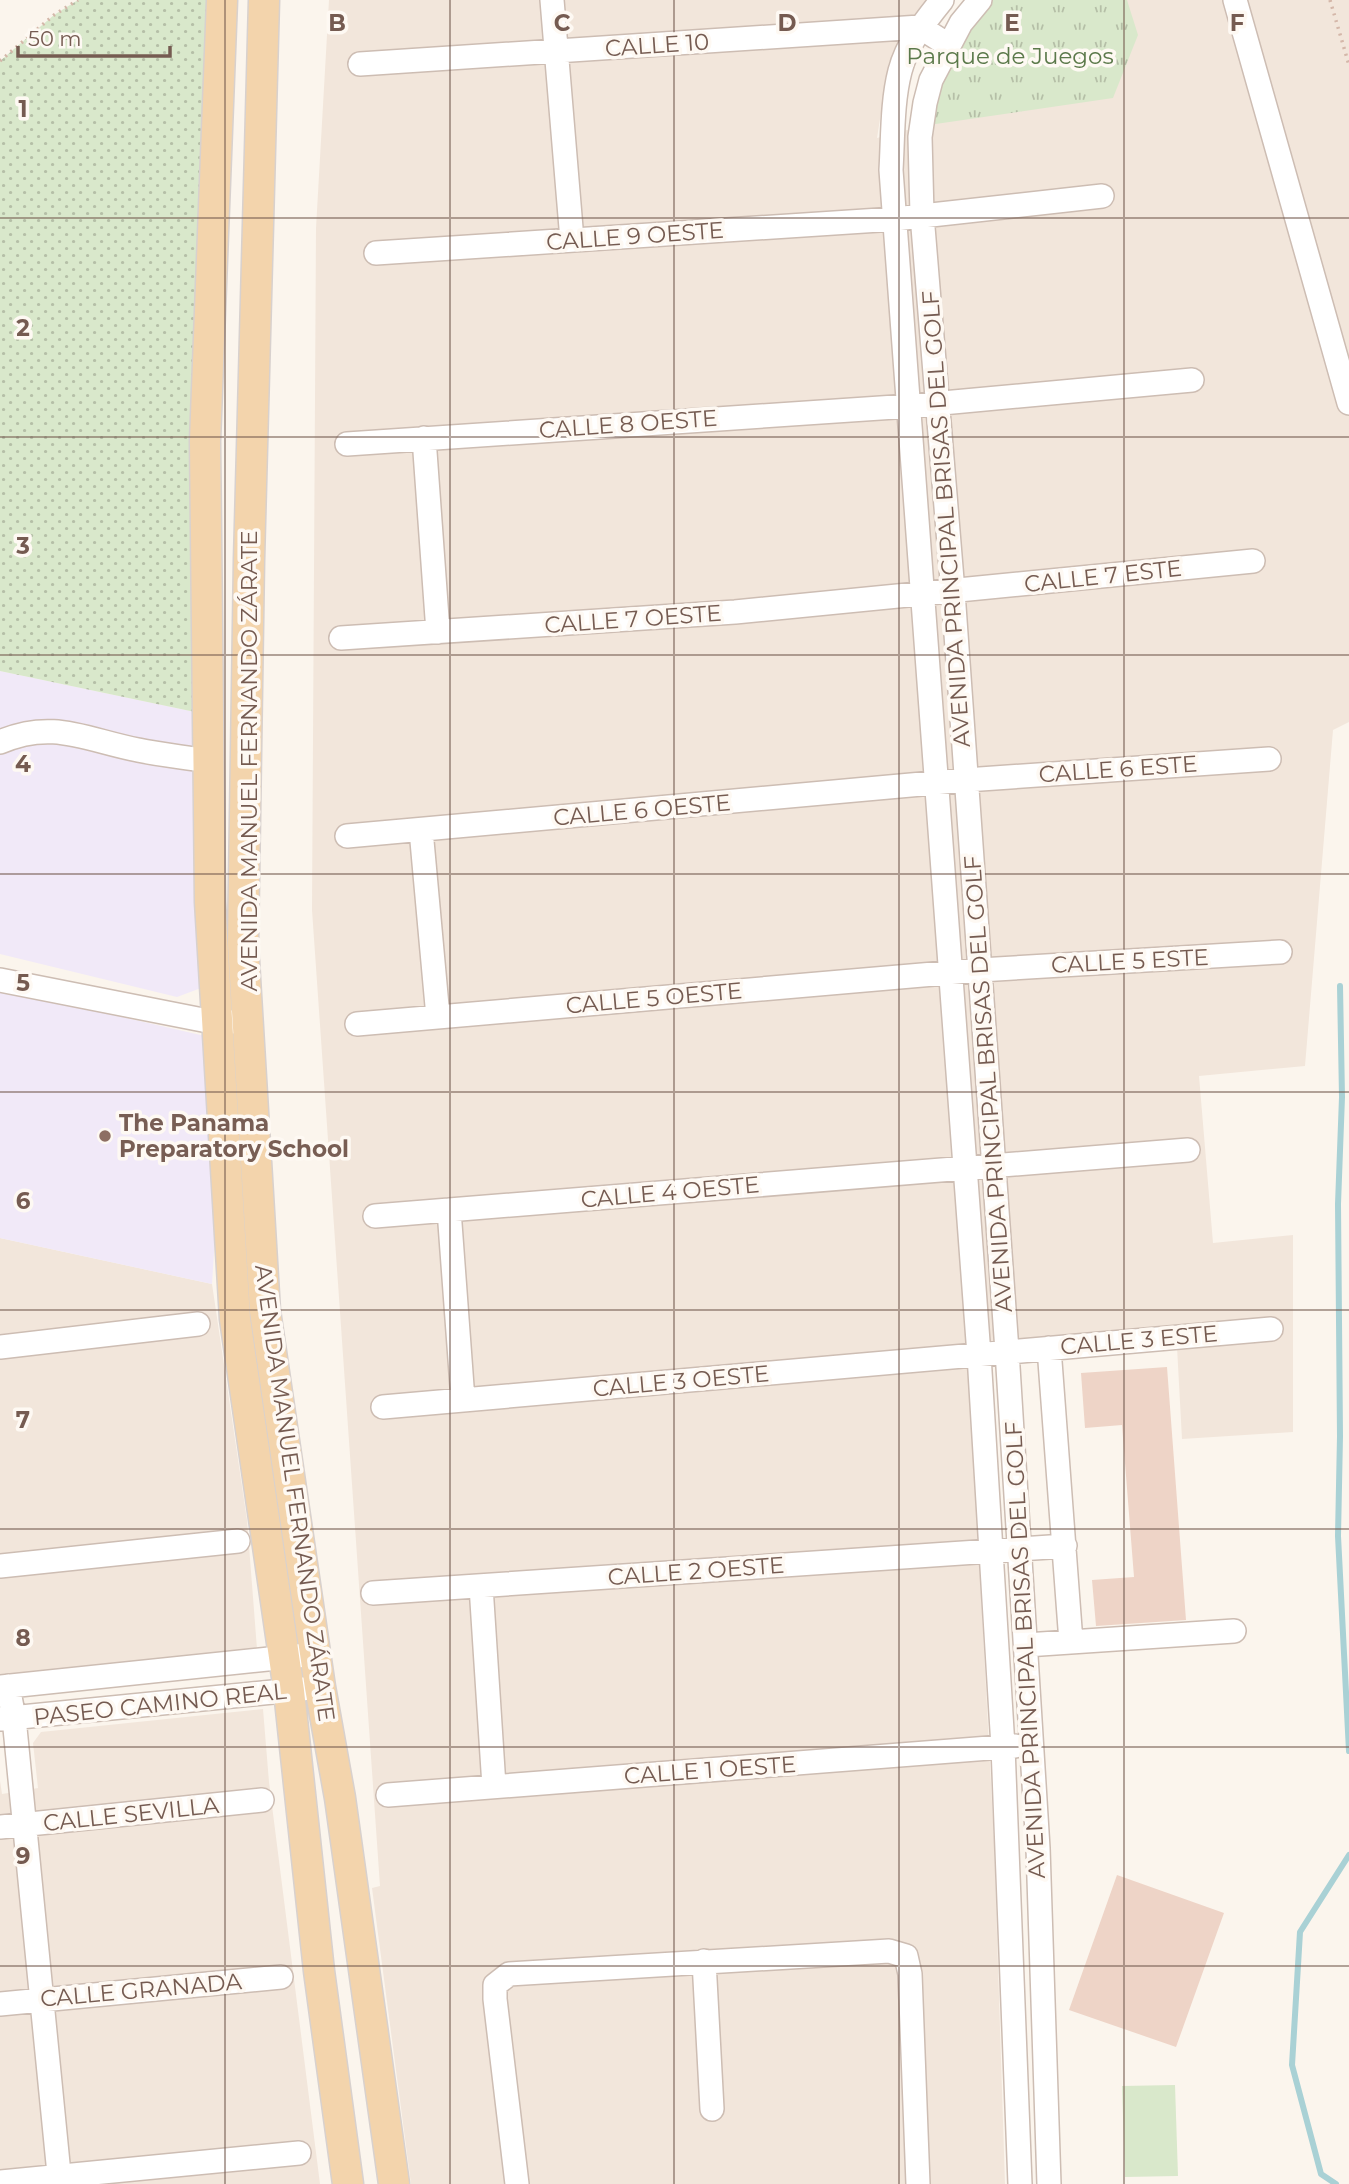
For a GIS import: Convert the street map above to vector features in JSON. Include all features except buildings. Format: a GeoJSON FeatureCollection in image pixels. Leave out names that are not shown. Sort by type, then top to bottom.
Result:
{"type":"FeatureCollection","features":[{"type":"Feature","properties":{"kind":"main road","name":"AVENIDA MANUEL FERNANDO ZÁRATE"},"geometry":{"type":"LineString","coordinates":[[222,0],[205,441],[210,902],[235,1318],[289,1691],[319,1970],[348,2184]]}},
{"type":"Feature","properties":{"kind":"main road","name":"AVENIDA MANUEL FERNANDO ZÁRATE"},"geometry":{"type":"LineString","coordinates":[[264,0],[248,560],[243,944],[265,1311],[320,1687],[340,1798],[394,2184]]}},
{"type":"Feature","properties":{"kind":"street"},"geometry":{"type":"LineString","coordinates":[[552,0],[572,240]]}},
{"type":"Feature","properties":{"kind":"street","name":"AVENIDA PRINCIPAL BRISAS DEL GOLF"},"geometry":{"type":"LineString","coordinates":[[942,0],[920,27],[900,69],[891,170],[979,1355],[1003,1747],[1020,2184]]}},
{"type":"Feature","properties":{"kind":"street","name":"AVENIDA PRINCIPAL BRISAS DEL GOLF"},"geometry":{"type":"LineString","coordinates":[[980,0],[961,23],[931,79],[920,137],[922,215],[953,592],[1020,1550],[1032,1745],[1049,2184]]}},
{"type":"Feature","properties":{"kind":"street"},"geometry":{"type":"LineString","coordinates":[[1235,0],[1349,403]]}},
{"type":"Feature","properties":{"kind":"street"},"geometry":{"type":"LineString","coordinates":[[920,27],[948,45]]}},
{"type":"Feature","properties":{"kind":"street","name":"CALLE 10"},"geometry":{"type":"LineString","coordinates":[[360,64],[920,27]]}},
{"type":"Feature","properties":{"kind":"street","name":"CALLE 9 OESTE"},"geometry":{"type":"LineString","coordinates":[[376,253],[895,219],[1102,196]]}},
{"type":"Feature","properties":{"kind":"street","name":"CALLE 8 OESTE"},"geometry":{"type":"LineString","coordinates":[[347,444],[910,406],[1192,380]]}},
{"type":"Feature","properties":{"kind":"street"},"geometry":{"type":"LineString","coordinates":[[424,438],[438,632]]}},
{"type":"Feature","properties":{"kind":"street","name":"CALLE 7 ESTE"},"geometry":{"type":"LineString","coordinates":[[924,594],[1252,561]]}},
{"type":"Feature","properties":{"kind":"street","name":"CALLE 7 OESTE"},"geometry":{"type":"LineString","coordinates":[[341,638],[735,612],[924,594]]}},
{"type":"Feature","properties":{"kind":"street"},"geometry":{"type":"LineString","coordinates":[[0,742],[19,733],[62,731],[137,750],[208,761]]}},
{"type":"Feature","properties":{"kind":"street","name":"CALLE 6 ESTE"},"geometry":{"type":"LineString","coordinates":[[937,783],[1269,759]]}},
{"type":"Feature","properties":{"kind":"street","name":"CALLE 6 OESTE"},"geometry":{"type":"LineString","coordinates":[[347,836],[937,783]]}},
{"type":"Feature","properties":{"kind":"street"},"geometry":{"type":"LineString","coordinates":[[421,830],[438,1017]]}},
{"type":"Feature","properties":{"kind":"street","name":"CALLE 5 ESTE"},"geometry":{"type":"LineString","coordinates":[[950,973],[1280,952]]}},
{"type":"Feature","properties":{"kind":"street","name":"CALLE 5 OESTE"},"geometry":{"type":"LineString","coordinates":[[357,1024],[950,973]]}},
{"type":"Feature","properties":{"kind":"street"},"geometry":{"type":"LineString","coordinates":[[0,980],[218,1023],[249,1020]]}},
{"type":"Feature","properties":{"kind":"street","name":"CALLE 4 OESTE"},"geometry":{"type":"LineString","coordinates":[[375,1216],[1188,1150]]}},
{"type":"Feature","properties":{"kind":"street"},"geometry":{"type":"LineString","coordinates":[[449,1210],[463,1400]]}},
{"type":"Feature","properties":{"kind":"street"},"geometry":{"type":"LineString","coordinates":[[0,1347],[198,1324]]}},
{"type":"Feature","properties":{"kind":"street","name":"CALLE 3 ESTE"},"geometry":{"type":"LineString","coordinates":[[979,1355],[1271,1329]]}},
{"type":"Feature","properties":{"kind":"street"},"geometry":{"type":"LineString","coordinates":[[1049,1348],[1071,1642]]}},
{"type":"Feature","properties":{"kind":"street","name":"CALLE 3 OESTE"},"geometry":{"type":"LineString","coordinates":[[383,1407],[979,1355]]}},
{"type":"Feature","properties":{"kind":"street"},"geometry":{"type":"LineString","coordinates":[[0,1566],[238,1541]]}},
{"type":"Feature","properties":{"kind":"street","name":"CALLE 2 OESTE"},"geometry":{"type":"LineString","coordinates":[[373,1593],[1065,1546]]}},
{"type":"Feature","properties":{"kind":"street"},"geometry":{"type":"LineString","coordinates":[[481,1586],[494,1786]]}},
{"type":"Feature","properties":{"kind":"street"},"geometry":{"type":"LineString","coordinates":[[1026,1645],[1234,1631]]}},
{"type":"Feature","properties":{"kind":"street","name":"PASEO CAMINO REAL"},"geometry":{"type":"LineString","coordinates":[[4,1686],[316,1654]]}},
{"type":"Feature","properties":{"kind":"street"},"geometry":{"type":"LineString","coordinates":[[4,1686],[24,1825],[60,2180]]}},
{"type":"Feature","properties":{"kind":"street","name":"PASEO CAMINO REAL"},"geometry":{"type":"LineString","coordinates":[[7,1719],[320,1687]]}},
{"type":"Feature","properties":{"kind":"street","name":"CALLE 1 OESTE"},"geometry":{"type":"LineString","coordinates":[[388,1795],[1032,1745]]}},
{"type":"Feature","properties":{"kind":"street","name":"CALLE SEVILLA"},"geometry":{"type":"LineString","coordinates":[[0,1828],[262,1800]]}},
{"type":"Feature","properties":{"kind":"street"},"geometry":{"type":"LineString","coordinates":[[517,2184],[495,1999],[495,1985],[509,1974],[889,1951],[906,1956],[910,1974],[918,2184]]}},
{"type":"Feature","properties":{"kind":"street"},"geometry":{"type":"LineString","coordinates":[[704,1961],[712,2109]]}},
{"type":"Feature","properties":{"kind":"street","name":"CALLE GRANADA"},"geometry":{"type":"LineString","coordinates":[[0,2004],[281,1977]]}},
{"type":"Feature","properties":{"kind":"street"},"geometry":{"type":"LineString","coordinates":[[0,2182],[60,2180],[299,2153]]}},
{"type":"Feature","properties":{"kind":"path"},"geometry":{"type":"LineString","coordinates":[[0,61],[54,15],[78,0]]}},
{"type":"Feature","properties":{"kind":"path"},"geometry":{"type":"LineString","coordinates":[[1330,0],[1349,65]]}},
{"type":"Feature","properties":{"kind":"shaded area"},"geometry":{"type":"Polygon","coordinates":[[[329,0],[930,0],[889,62],[877,138],[922,126],[1123,0],[1349,0],[1349,722],[1333,730],[1305,1066],[1199,1076],[1213,1243],[1293,1235],[1293,1432],[1182,1439],[1177,1347],[969,1364],[994,1841],[1005,2184],[411,2184],[372,1888],[380,1886],[312,910],[316,228],[329,0]]]}},
{"type":"Feature","properties":{"kind":"shaded area"},"geometry":{"type":"Polygon","coordinates":[[[0,671],[195,712],[201,988],[177,997],[0,954],[0,671]]]}},
{"type":"Feature","properties":{"kind":"shaded area","name":"The Panama Preparatory School"},"geometry":{"type":"Polygon","coordinates":[[[0,989],[205,1036],[215,1236],[212,1284],[0,1238],[0,989]]]}},
{"type":"Feature","properties":{"kind":"shaded area"},"geometry":{"type":"Polygon","coordinates":[[[0,1238],[212,1284],[247,1520],[257,1649],[0,1675],[0,1238]]]}},
{"type":"Feature","properties":{"kind":"shaded area"},"geometry":{"type":"Polygon","coordinates":[[[263,1709],[269,1782],[320,2184],[0,2184],[0,1781],[2,1794],[38,1788],[33,1743],[41,1732],[263,1709]]]}},
{"type":"Feature","properties":{"kind":"green space"},"geometry":{"type":"Polygon","coordinates":[[[78,0],[222,0],[195,712],[0,671],[0,61],[54,15],[78,0]]]}},
{"type":"Feature","properties":{"kind":"green space","name":"Parque de Juegos"},"geometry":{"type":"Polygon","coordinates":[[[981,0],[1127,0],[1138,35],[1113,98],[922,126],[981,0]]]}},
{"type":"Feature","properties":{"kind":"green space"},"geometry":{"type":"Polygon","coordinates":[[[1175,2085],[1178,2176],[1125,2177],[1122,2086],[1175,2085]]]}},
{"type":"Feature","properties":{"kind":"waterway"},"geometry":{"type":"LineString","coordinates":[[1340,986],[1342,1097],[1338,1204],[1338,1536],[1349,1751]]}},
{"type":"Feature","properties":{"kind":"waterway"},"geometry":{"type":"LineString","coordinates":[[1336,2184],[1321,2174],[1292,2065],[1300,1932],[1349,1855]]}},
{"type":"Feature","properties":{"kind":"place","name":"The Panama Preparatory School"},"geometry":{"type":"Point","coordinates":[105,1136]}}]}
